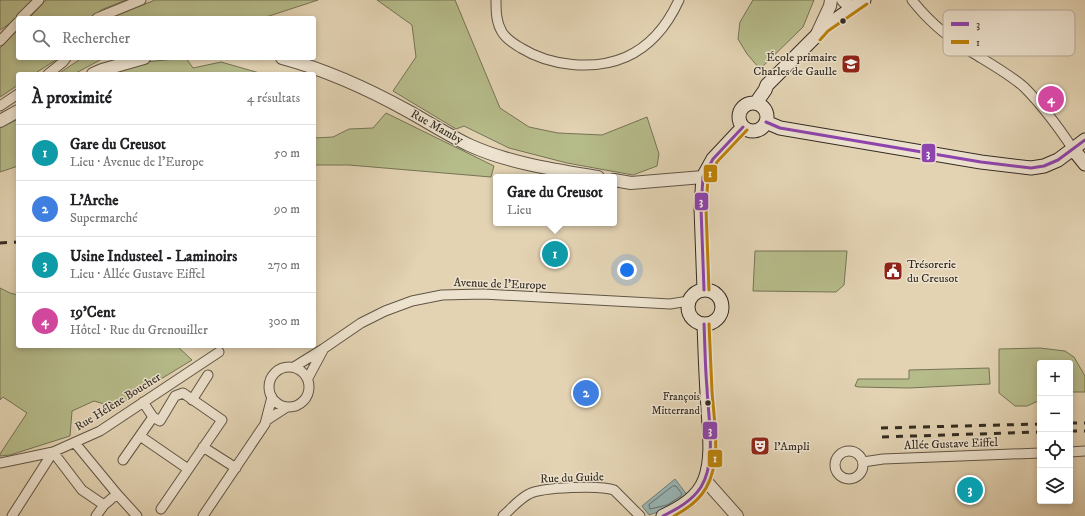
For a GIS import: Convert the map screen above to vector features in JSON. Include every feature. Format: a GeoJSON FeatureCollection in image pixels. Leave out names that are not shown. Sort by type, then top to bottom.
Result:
{"type":"FeatureCollection","features":[{"type":"Feature","properties":{"kind":"main road"},"geometry":{"type":"LineString","coordinates":[[756,103],[767,85],[847,4],[864,0]]}},
{"type":"Feature","properties":{"kind":"main road"},"geometry":{"type":"LineString","coordinates":[[756,103],[764,108],[767,117],[766,122],[764,126],[756,131],[747,130],[743,127],[739,119],[741,110],[747,104],[756,103]]}},
{"type":"Feature","properties":{"kind":"main road"},"geometry":{"type":"LineString","coordinates":[[766,122],[780,128],[981,162],[1031,168],[1044,166],[1058,160],[1085,140]]}},
{"type":"Feature","properties":{"kind":"main road"},"geometry":{"type":"LineString","coordinates":[[704,286],[701,208],[703,177],[713,159],[743,127]]}},
{"type":"Feature","properties":{"kind":"main road"},"geometry":{"type":"LineString","coordinates":[[1073,149],[1085,164]]}},
{"type":"Feature","properties":{"kind":"main road"},"geometry":{"type":"LineString","coordinates":[[704,286],[721,300],[722,305],[718,319],[714,322],[704,324],[694,320],[688,306],[695,293],[704,286]]}},
{"type":"Feature","properties":{"kind":"main road"},"geometry":{"type":"LineString","coordinates":[[663,516],[688,502],[697,492],[704,480],[708,464],[709,441],[704,324]]}},
{"type":"Feature","properties":{"kind":"street"},"geometry":{"type":"LineString","coordinates":[[24,16],[39,0]]}},
{"type":"Feature","properties":{"kind":"street"},"geometry":{"type":"LineString","coordinates":[[102,16],[141,0]]}},
{"type":"Feature","properties":{"kind":"street"},"geometry":{"type":"LineString","coordinates":[[496,0],[496,17],[502,33],[514,44],[528,53],[546,60],[580,65],[612,62],[632,54],[652,40],[665,25],[679,0]]}},
{"type":"Feature","properties":{"kind":"street"},"geometry":{"type":"LineString","coordinates":[[816,36],[831,0]]}},
{"type":"Feature","properties":{"kind":"street"},"geometry":{"type":"LineString","coordinates":[[912,0],[924,16],[943,32]]}},
{"type":"Feature","properties":{"kind":"street"},"geometry":{"type":"LineString","coordinates":[[2,37],[16,24]]}},
{"type":"Feature","properties":{"kind":"street"},"geometry":{"type":"LineString","coordinates":[[978,56],[1001,70],[1024,88],[1061,131],[1073,149]]}},
{"type":"Feature","properties":{"kind":"street"},"geometry":{"type":"LineString","coordinates":[[50,72],[64,60]]}},
{"type":"Feature","properties":{"kind":"street"},"geometry":{"type":"LineString","coordinates":[[98,72],[137,60]]}},
{"type":"Feature","properties":{"kind":"street","name":"Rue Mamby"},"geometry":{"type":"LineString","coordinates":[[288,60],[341,79],[391,102],[468,144],[488,152],[534,164],[583,174]]}},
{"type":"Feature","properties":{"kind":"street"},"geometry":{"type":"LineString","coordinates":[[0,106],[16,95]]}},
{"type":"Feature","properties":{"kind":"street"},"geometry":{"type":"LineString","coordinates":[[0,120],[16,112]]}},
{"type":"Feature","properties":{"kind":"street"},"geometry":{"type":"LineString","coordinates":[[617,181],[631,183],[703,177]]}},
{"type":"Feature","properties":{"kind":"street","name":"Avenue de l'Europe"},"geometry":{"type":"LineString","coordinates":[[294,367],[361,323],[386,311],[412,302],[442,295],[483,294],[670,304],[690,301]]}},
{"type":"Feature","properties":{"kind":"street","name":"Avenue de l'Europe"},"geometry":{"type":"LineString","coordinates":[[308,378],[323,349]]}},
{"type":"Feature","properties":{"kind":"street","name":"Rue Hélène Boucher"},"geometry":{"type":"LineString","coordinates":[[0,463],[53,452],[100,431],[220,352]]}},
{"type":"Feature","properties":{"kind":"street"},"geometry":{"type":"LineString","coordinates":[[283,367],[294,367],[300,369],[308,378],[310,387],[306,398],[297,406],[287,407],[278,404],[272,397],[269,386],[273,374],[283,367]]}},
{"type":"Feature","properties":{"kind":"street"},"geometry":{"type":"LineString","coordinates":[[192,400],[208,375]]}},
{"type":"Feature","properties":{"kind":"street"},"geometry":{"type":"LineString","coordinates":[[143,402],[153,417],[160,421],[175,396],[183,393],[222,420],[161,509]]}},
{"type":"Feature","properties":{"kind":"street"},"geometry":{"type":"LineString","coordinates":[[203,516],[267,420],[272,397]]}},
{"type":"Feature","properties":{"kind":"street"},"geometry":{"type":"LineString","coordinates":[[267,420],[287,407]]}},
{"type":"Feature","properties":{"kind":"street"},"geometry":{"type":"LineString","coordinates":[[123,460],[153,417]]}},
{"type":"Feature","properties":{"kind":"street"},"geometry":{"type":"LineString","coordinates":[[140,436],[188,469]]}},
{"type":"Feature","properties":{"kind":"street"},"geometry":{"type":"LineString","coordinates":[[75,443],[117,494],[138,516]]}},
{"type":"Feature","properties":{"kind":"street"},"geometry":{"type":"LineString","coordinates":[[203,447],[236,468]]}},
{"type":"Feature","properties":{"kind":"street"},"geometry":{"type":"LineString","coordinates":[[1073,452],[1085,451]]}},
{"type":"Feature","properties":{"kind":"street"},"geometry":{"type":"LineString","coordinates":[[12,516],[53,452],[82,490],[104,505]]}},
{"type":"Feature","properties":{"kind":"street","name":"Allée Gustave Eiffel"},"geometry":{"type":"LineString","coordinates":[[863,462],[882,459],[1037,453]]}},
{"type":"Feature","properties":{"kind":"street"},"geometry":{"type":"LineString","coordinates":[[704,480],[737,516]]}},
{"type":"Feature","properties":{"kind":"street","name":"Rue du Guide"},"geometry":{"type":"LineString","coordinates":[[503,516],[522,498],[539,490],[566,488],[609,488],[614,490],[640,516]]}},
{"type":"Feature","properties":{"kind":"street"},"geometry":{"type":"LineString","coordinates":[[96,516],[104,505],[117,494]]}},
{"type":"Feature","properties":{"kind":"green space"},"geometry":{"type":"Polygon","coordinates":[[[0,0],[33,0],[16,16],[12,22],[0,30],[0,0]]]}},
{"type":"Feature","properties":{"kind":"green space"},"geometry":{"type":"Polygon","coordinates":[[[46,0],[126,0],[101,10],[94,16],[31,16],[46,0]]]}},
{"type":"Feature","properties":{"kind":"green space"},"geometry":{"type":"Polygon","coordinates":[[[155,0],[318,0],[269,16],[116,16],[155,0]]]}},
{"type":"Feature","properties":{"kind":"green space"},"geometry":{"type":"Polygon","coordinates":[[[377,0],[455,0],[500,108],[529,127],[558,133],[602,135],[647,117],[659,154],[657,166],[633,175],[567,163],[509,148],[464,126],[456,129],[393,91],[416,57],[412,25],[377,0]]]}},
{"type":"Feature","properties":{"kind":"green space"},"geometry":{"type":"Polygon","coordinates":[[[753,0],[814,0],[803,27],[760,69],[747,54],[738,39],[740,22],[753,0]]]}},
{"type":"Feature","properties":{"kind":"green space"},"geometry":{"type":"Polygon","coordinates":[[[16,31],[16,60],[56,60],[37,72],[16,72],[16,86],[0,97],[0,48],[16,31]]]}},
{"type":"Feature","properties":{"kind":"green space"},"geometry":{"type":"Polygon","coordinates":[[[79,60],[100,60],[78,72],[61,72],[79,60]]]}},
{"type":"Feature","properties":{"kind":"green space"},"geometry":{"type":"Polygon","coordinates":[[[187,60],[193,68],[221,62],[256,72],[116,72],[145,62],[187,60]]]}},
{"type":"Feature","properties":{"kind":"green space"},"geometry":{"type":"Polygon","coordinates":[[[386,113],[494,166],[491,177],[349,165],[316,165],[316,138],[333,137],[349,129],[373,128],[386,113]]]}},
{"type":"Feature","properties":{"kind":"green space"},"geometry":{"type":"Polygon","coordinates":[[[16,120],[16,167],[0,172],[0,128],[16,120]]]}},
{"type":"Feature","properties":{"kind":"green space"},"geometry":{"type":"Polygon","coordinates":[[[755,251],[847,251],[844,285],[836,292],[753,291],[755,251]]]}},
{"type":"Feature","properties":{"kind":"green space"},"geometry":{"type":"Polygon","coordinates":[[[0,288],[16,294],[16,348],[179,348],[192,360],[115,407],[94,401],[72,411],[70,436],[10,455],[0,456],[27,413],[3,397],[0,400],[0,288]]]}},
{"type":"Feature","properties":{"kind":"green space"},"geometry":{"type":"Polygon","coordinates":[[[1040,348],[1065,351],[1074,357],[1085,376],[1085,392],[1073,392],[1073,360],[1037,360],[1037,401],[1027,406],[1015,406],[999,393],[999,349],[1040,348]]]}},
{"type":"Feature","properties":{"kind":"green space"},"geometry":{"type":"Polygon","coordinates":[[[989,368],[990,384],[909,388],[855,386],[858,379],[909,379],[909,370],[989,368]]]}},
{"type":"Feature","properties":{"kind":"water"},"geometry":{"type":"Polygon","coordinates":[[[675,479],[688,496],[669,508],[649,515],[642,506],[675,479]]]}},
{"type":"Feature","properties":{"kind":"railway"},"geometry":{"type":"LineString","coordinates":[[0,243],[16,242]]}},
{"type":"Feature","properties":{"kind":"railway"},"geometry":{"type":"LineString","coordinates":[[1073,423],[1085,423]]}},
{"type":"Feature","properties":{"kind":"railway"},"geometry":{"type":"LineString","coordinates":[[881,428],[1037,424]]}},
{"type":"Feature","properties":{"kind":"railway"},"geometry":{"type":"LineString","coordinates":[[1073,431],[1085,431]]}},
{"type":"Feature","properties":{"kind":"railway"},"geometry":{"type":"LineString","coordinates":[[882,437],[1037,432]]}},
{"type":"Feature","properties":{"kind":"transit line","name":"1"},"geometry":{"type":"LineString","coordinates":[[820,40],[828,31],[867,4]]}},
{"type":"Feature","properties":{"kind":"transit line","name":"3"},"geometry":{"type":"LineString","coordinates":[[766,122],[780,128],[981,162],[1031,168],[1044,166],[1058,160],[1085,140]]}},
{"type":"Feature","properties":{"kind":"transit line","name":"3"},"geometry":{"type":"LineString","coordinates":[[704,290],[701,208],[703,177],[713,159],[743,127]]}},
{"type":"Feature","properties":{"kind":"transit line","name":"1"},"geometry":{"type":"LineString","coordinates":[[709,290],[706,208],[708,178],[717,162],[747,130]]}},
{"type":"Feature","properties":{"kind":"transit line","name":"3"},"geometry":{"type":"LineString","coordinates":[[663,516],[684,504],[697,492],[706,476],[709,465],[710,425],[704,324]]}},
{"type":"Feature","properties":{"kind":"transit line","name":"1"},"geometry":{"type":"LineString","coordinates":[[674,516],[700,497],[711,477],[714,465],[716,441],[709,324]]}},
{"type":"Feature","properties":{"kind":"place","name":"École primaire Charles de Gaulle"},"geometry":{"type":"Point","coordinates":[851,64]}},
{"type":"Feature","properties":{"kind":"place","name":"19'Cent"},"geometry":{"type":"Point","coordinates":[1051,99]}},
{"type":"Feature","properties":{"kind":"place","name":"Gare du Creusot"},"geometry":{"type":"Point","coordinates":[555,254]}},
{"type":"Feature","properties":{"kind":"place","name":"Trésorerie du Creusot"},"geometry":{"type":"Point","coordinates":[893,271]}},
{"type":"Feature","properties":{"kind":"place","name":"L'Arche"},"geometry":{"type":"Point","coordinates":[586,393]}},
{"type":"Feature","properties":{"kind":"place","name":"François Mitterrand"},"geometry":{"type":"Point","coordinates":[708,403]}},
{"type":"Feature","properties":{"kind":"place","name":"l'Ampli"},"geometry":{"type":"Point","coordinates":[760,446]}},
{"type":"Feature","properties":{"kind":"place","name":"Usine Industeel - Laminoirs"},"geometry":{"type":"Point","coordinates":[970,490]}}]}
